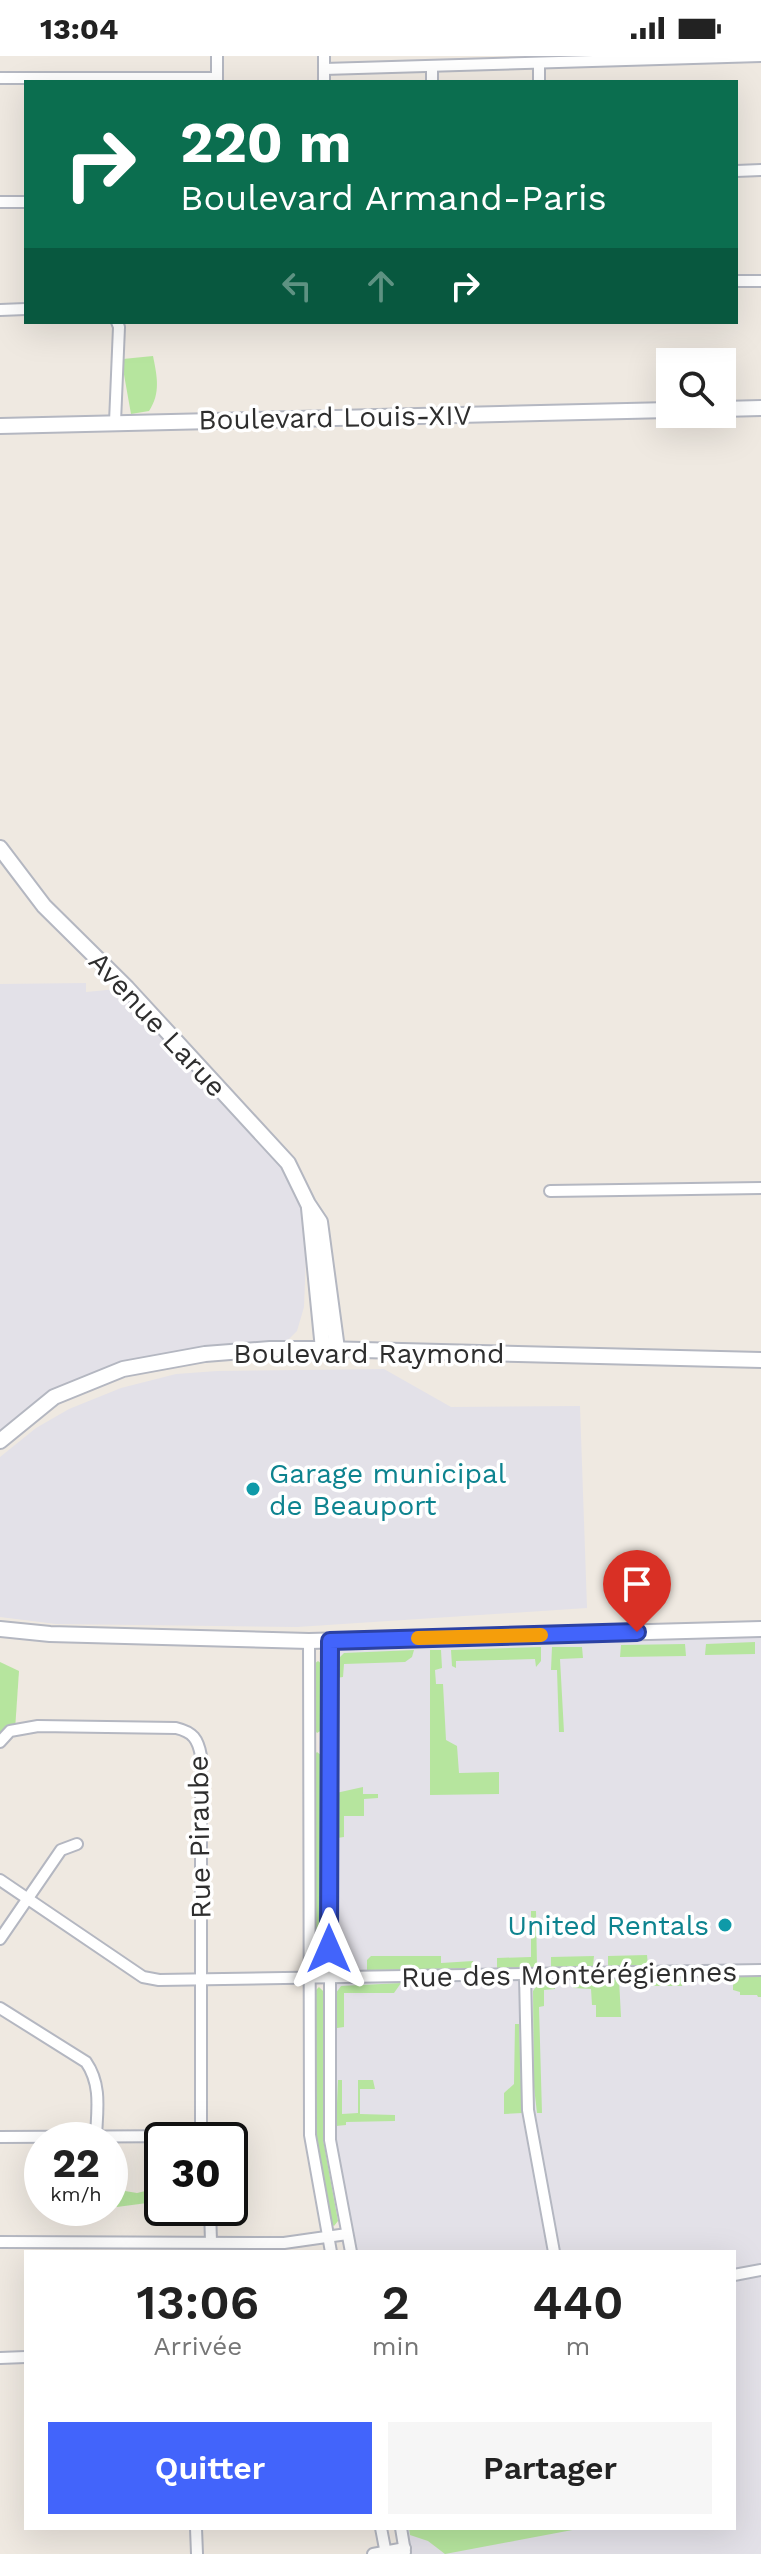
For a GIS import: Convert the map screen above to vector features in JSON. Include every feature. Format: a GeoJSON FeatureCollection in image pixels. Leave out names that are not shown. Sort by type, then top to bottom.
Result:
{"type":"FeatureCollection","features":[{"type":"Feature","properties":{"kind":"street"},"geometry":{"type":"LineString","coordinates":[[0,78],[217,80],[217,56]]}},
{"type":"Feature","properties":{"kind":"street"},"geometry":{"type":"LineString","coordinates":[[324,56],[324,80]]}},
{"type":"Feature","properties":{"kind":"street"},"geometry":{"type":"LineString","coordinates":[[324,69],[761,56]]}},
{"type":"Feature","properties":{"kind":"street"},"geometry":{"type":"LineString","coordinates":[[539,63],[539,80]]}},
{"type":"Feature","properties":{"kind":"street"},"geometry":{"type":"LineString","coordinates":[[432,67],[432,80]]}},
{"type":"Feature","properties":{"kind":"street"},"geometry":{"type":"LineString","coordinates":[[738,171],[761,170]]}},
{"type":"Feature","properties":{"kind":"street"},"geometry":{"type":"LineString","coordinates":[[0,202],[24,202]]}},
{"type":"Feature","properties":{"kind":"street"},"geometry":{"type":"LineString","coordinates":[[738,281],[761,281]]}},
{"type":"Feature","properties":{"kind":"street"},"geometry":{"type":"LineString","coordinates":[[0,310],[24,309]]}},
{"type":"Feature","properties":{"kind":"street"},"geometry":{"type":"LineString","coordinates":[[115,422],[118,324]]}},
{"type":"Feature","properties":{"kind":"street"},"geometry":{"type":"LineString","coordinates":[[736,409],[761,408]]}},
{"type":"Feature","properties":{"kind":"street","name":"Boulevard Louis-XIV"},"geometry":{"type":"LineString","coordinates":[[0,426],[656,410]]}},
{"type":"Feature","properties":{"kind":"street","name":"Avenue Larue"},"geometry":{"type":"LineString","coordinates":[[0,848],[44,906],[127,988],[288,1163],[320,1222],[330,1349]]}},
{"type":"Feature","properties":{"kind":"street"},"geometry":{"type":"LineString","coordinates":[[550,1191],[761,1188]]}},
{"type":"Feature","properties":{"kind":"street","name":"Boulevard Raymond"},"geometry":{"type":"LineString","coordinates":[[0,1441],[54,1397],[123,1369],[205,1354],[330,1349],[761,1360]]}},
{"type":"Feature","properties":{"kind":"street"},"geometry":{"type":"LineString","coordinates":[[0,1629],[50,1634],[330,1641],[761,1629]]}},
{"type":"Feature","properties":{"kind":"street"},"geometry":{"type":"LineString","coordinates":[[309,1641],[310,2135],[331,2250]]}},
{"type":"Feature","properties":{"kind":"street"},"geometry":{"type":"LineString","coordinates":[[330,1641],[330,2140],[351,2250]]}},
{"type":"Feature","properties":{"kind":"street","name":"Rue Piraube"},"geometry":{"type":"LineString","coordinates":[[0,1742],[10,1731],[38,1726],[176,1728],[193,1734],[198,1742],[201,1756],[200,2122]]}},
{"type":"Feature","properties":{"kind":"street"},"geometry":{"type":"LineString","coordinates":[[0,1939],[61,1850],[77,1844]]}},
{"type":"Feature","properties":{"kind":"street","name":"Rue des Montérégiennes"},"geometry":{"type":"LineString","coordinates":[[0,1880],[143,1977],[175,1982],[761,1970]]}},
{"type":"Feature","properties":{"kind":"street"},"geometry":{"type":"LineString","coordinates":[[525,1975],[528,2110],[554,2250]]}},
{"type":"Feature","properties":{"kind":"street"},"geometry":{"type":"LineString","coordinates":[[0,2008],[86,2062],[98,2089],[97,2122]]}},
{"type":"Feature","properties":{"kind":"street"},"geometry":{"type":"LineString","coordinates":[[0,2137],[24,2137]]}},
{"type":"Feature","properties":{"kind":"street"},"geometry":{"type":"LineString","coordinates":[[211,2226],[211,2242]]}},
{"type":"Feature","properties":{"kind":"street"},"geometry":{"type":"LineString","coordinates":[[0,2242],[284,2243],[347,2234]]}},
{"type":"Feature","properties":{"kind":"street"},"geometry":{"type":"LineString","coordinates":[[736,2275],[761,2270]]}},
{"type":"Feature","properties":{"kind":"street"},"geometry":{"type":"LineString","coordinates":[[0,2358],[24,2357]]}},
{"type":"Feature","properties":{"kind":"street"},"geometry":{"type":"LineString","coordinates":[[196,2530],[197,2554]]}},
{"type":"Feature","properties":{"kind":"street"},"geometry":{"type":"LineString","coordinates":[[381,2530],[386,2553]]}},
{"type":"Feature","properties":{"kind":"street"},"geometry":{"type":"LineString","coordinates":[[373,2554],[405,2551],[401,2530]]}},
{"type":"Feature","properties":{"kind":"shaded area"},"geometry":{"type":"Polygon","coordinates":[[[86,983],[86,992],[127,988],[288,1163],[308,1204],[304,1307],[297,1331],[288,1340],[270,1349],[123,1369],[54,1397],[0,1441],[0,984],[86,983]]]}},
{"type":"Feature","properties":{"kind":"shaded area"},"geometry":{"type":"Polygon","coordinates":[[[384,1369],[451,1407],[580,1406],[587,1608],[297,1627],[56,1624],[0,1617],[0,1457],[36,1428],[69,1409],[121,1388],[176,1374],[384,1369]]]}},
{"type":"Feature","properties":{"kind":"shaded area"},"geometry":{"type":"Polygon","coordinates":[[[761,1629],[761,2554],[406,2554],[401,2530],[736,2530],[736,2250],[351,2250],[330,2140],[330,1641],[761,1629]]]}},
{"type":"Feature","properties":{"kind":"green space"},"geometry":{"type":"Polygon","coordinates":[[[153,356],[157,384],[153,404],[149,411],[131,414],[123,359],[153,356]]]}},
{"type":"Feature","properties":{"kind":"green space"},"geometry":{"type":"Polygon","coordinates":[[[755,1642],[755,1654],[705,1655],[706,1644],[755,1642]]]}},
{"type":"Feature","properties":{"kind":"green space"},"geometry":{"type":"Polygon","coordinates":[[[685,1644],[686,1656],[620,1657],[621,1645],[685,1644]]]}},
{"type":"Feature","properties":{"kind":"green space"},"geometry":{"type":"Polygon","coordinates":[[[541,1647],[541,1661],[536,1667],[535,1659],[456,1661],[456,1668],[452,1666],[451,1650],[541,1647]]]}},
{"type":"Feature","properties":{"kind":"green space"},"geometry":{"type":"Polygon","coordinates":[[[552,1647],[582,1647],[583,1658],[560,1659],[564,1732],[559,1732],[557,1670],[551,1670],[552,1647]]]}},
{"type":"Feature","properties":{"kind":"green space"},"geometry":{"type":"Polygon","coordinates":[[[414,1650],[412,1657],[405,1662],[344,1664],[343,1677],[336,1678],[337,1660],[344,1653],[414,1650]]]}},
{"type":"Feature","properties":{"kind":"green space"},"geometry":{"type":"Polygon","coordinates":[[[430,1650],[441,1650],[442,1668],[435,1670],[436,1684],[443,1684],[446,1740],[457,1746],[459,1773],[499,1772],[499,1794],[430,1795],[430,1650]]]}},
{"type":"Feature","properties":{"kind":"green space"},"geometry":{"type":"Polygon","coordinates":[[[318,1661],[322,1664],[322,1730],[317,1733],[314,1729],[314,1664],[318,1661]]]}},
{"type":"Feature","properties":{"kind":"green space"},"geometry":{"type":"Polygon","coordinates":[[[0,1662],[19,1671],[15,1730],[0,1742],[0,1662]]]}},
{"type":"Feature","properties":{"kind":"green space"},"geometry":{"type":"Polygon","coordinates":[[[317,1752],[322,1756],[323,1964],[318,1968],[315,1965],[314,1755],[317,1752]]]}},
{"type":"Feature","properties":{"kind":"green space"},"geometry":{"type":"Polygon","coordinates":[[[363,1787],[363,1794],[378,1794],[378,1798],[364,1799],[364,1816],[344,1816],[344,1837],[337,1838],[336,1793],[363,1787]]]}},
{"type":"Feature","properties":{"kind":"green space"},"geometry":{"type":"Polygon","coordinates":[[[531,1911],[536,1911],[537,1967],[497,1968],[497,1958],[531,1957],[531,1911]]]}},
{"type":"Feature","properties":{"kind":"green space"},"geometry":{"type":"Polygon","coordinates":[[[647,1955],[648,1965],[608,1966],[608,1956],[647,1955]]]}},
{"type":"Feature","properties":{"kind":"green space"},"geometry":{"type":"Polygon","coordinates":[[[371,1956],[441,1956],[441,1963],[473,1961],[474,1968],[367,1970],[367,1960],[371,1956]]]}},
{"type":"Feature","properties":{"kind":"green space"},"geometry":{"type":"Polygon","coordinates":[[[594,1956],[593,1966],[551,1967],[551,1957],[594,1956]]]}},
{"type":"Feature","properties":{"kind":"green space"},"geometry":{"type":"Polygon","coordinates":[[[761,1976],[761,1997],[740,1995],[740,1992],[733,1990],[733,1983],[723,1982],[724,1977],[761,1976]]]}},
{"type":"Feature","properties":{"kind":"green space"},"geometry":{"type":"Polygon","coordinates":[[[683,1978],[682,1986],[632,1986],[632,1979],[683,1978]]]}},
{"type":"Feature","properties":{"kind":"green space"},"geometry":{"type":"Polygon","coordinates":[[[619,1979],[621,2017],[596,2017],[591,1989],[573,1988],[574,1980],[619,1979]]]}},
{"type":"Feature","properties":{"kind":"green space"},"geometry":{"type":"Polygon","coordinates":[[[555,1980],[555,1989],[544,1990],[544,2006],[539,2007],[542,2113],[537,2113],[533,1991],[540,1981],[555,1980]]]}},
{"type":"Feature","properties":{"kind":"green space"},"geometry":{"type":"Polygon","coordinates":[[[401,1983],[394,1993],[344,1993],[344,2027],[337,2028],[336,1993],[341,1986],[401,1983]]]}},
{"type":"Feature","properties":{"kind":"green space"},"geometry":{"type":"Polygon","coordinates":[[[319,1987],[323,1991],[323,2139],[338,2221],[334,2226],[330,2223],[315,2136],[315,1991],[319,1987]]]}},
{"type":"Feature","properties":{"kind":"green space"},"geometry":{"type":"Polygon","coordinates":[[[515,2024],[519,2024],[522,2113],[504,2114],[504,2093],[514,2084],[515,2024]]]}},
{"type":"Feature","properties":{"kind":"green space"},"geometry":{"type":"Polygon","coordinates":[[[338,2080],[342,2080],[342,2114],[358,2113],[358,2080],[373,2080],[375,2089],[360,2089],[360,2114],[395,2115],[395,2121],[346,2122],[346,2125],[336,2126],[338,2080]]]}},
{"type":"Feature","properties":{"kind":"green space"},"geometry":{"type":"Polygon","coordinates":[[[144,2191],[144,2203],[128,2206],[128,2192],[144,2191]]]}},
{"type":"Feature","properties":{"kind":"green space"},"geometry":{"type":"Polygon","coordinates":[[[409,2530],[572,2530],[445,2554],[428,2541],[410,2535],[409,2530]]]}},
{"type":"Feature","properties":{"kind":"slow traffic"},"geometry":{"type":"LineString","coordinates":[[418,1638],[541,1635]]}},
{"type":"Feature","properties":{"kind":"place","name":"Garage municipal de Beauport"},"geometry":{"type":"Point","coordinates":[253,1489]}},
{"type":"Feature","properties":{"kind":"place","name":"United Rentals"},"geometry":{"type":"Point","coordinates":[725,1925]}},
{"type":"Feature","properties":{"kind":"route"},"geometry":{"type":"LineString","coordinates":[[329,1949],[330,1641],[637,1632]]}}]}
